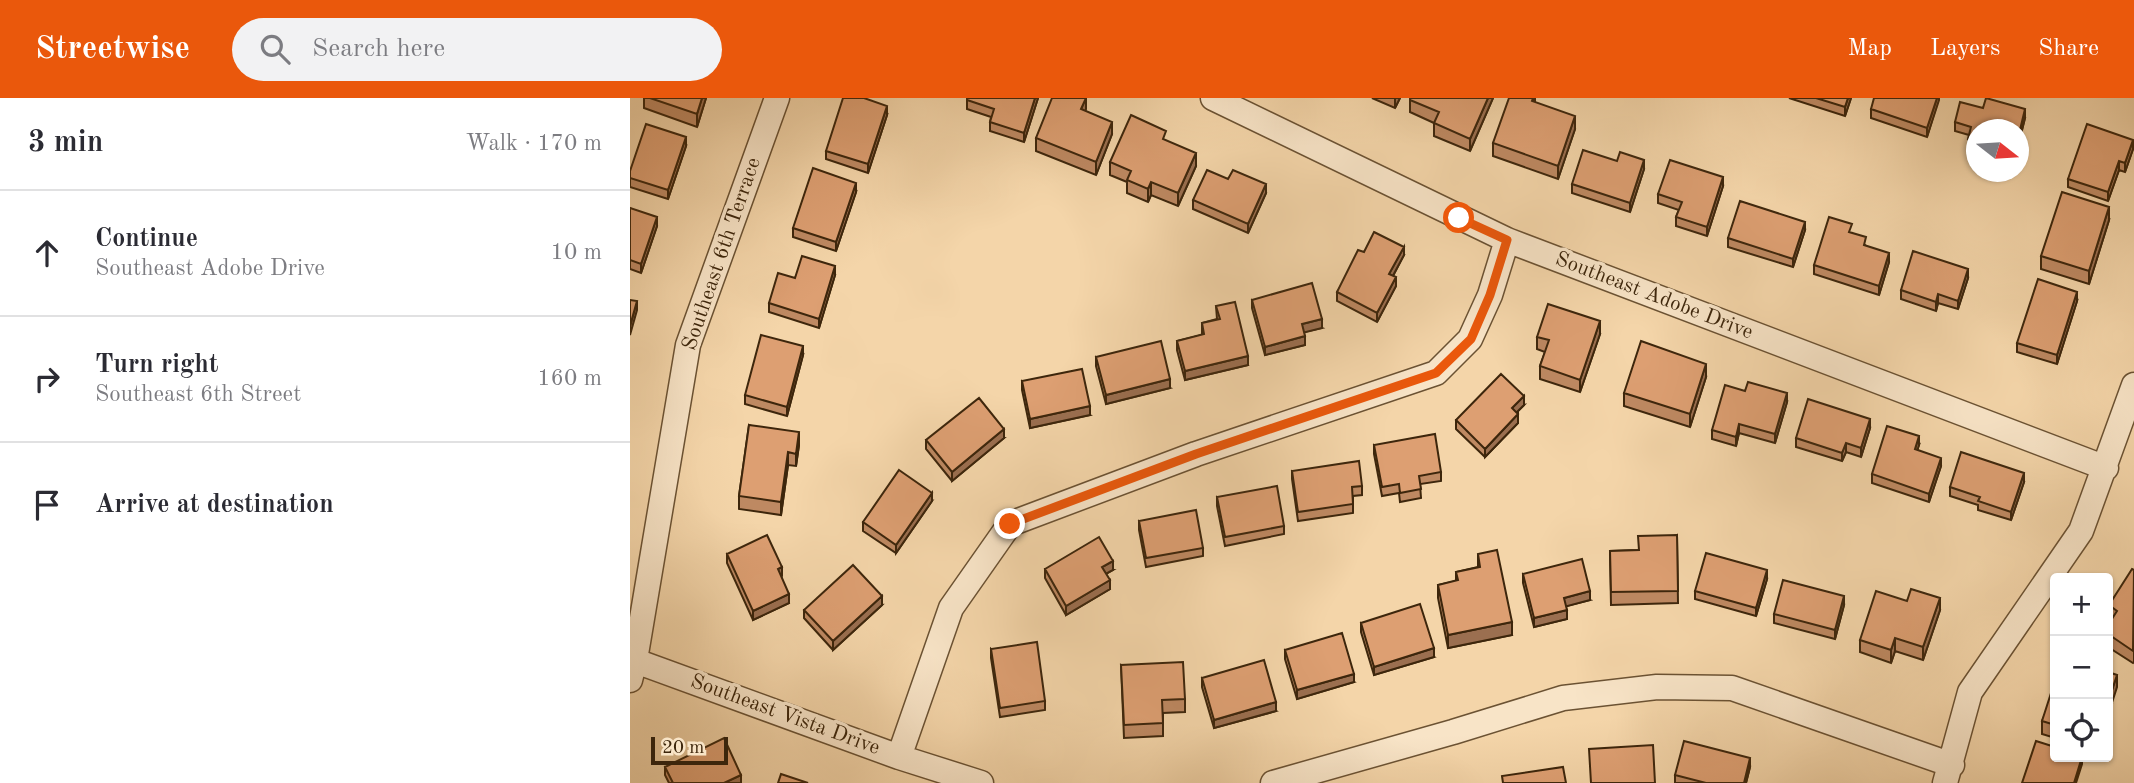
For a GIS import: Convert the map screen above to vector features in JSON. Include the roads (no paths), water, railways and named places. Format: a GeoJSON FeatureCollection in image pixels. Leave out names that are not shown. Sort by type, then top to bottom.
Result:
{"type":"FeatureCollection","features":[{"type":"Feature","properties":{"kind":"street","name":"Southeast 6th Terrace"},"geometry":{"type":"LineString","coordinates":[[632,666],[688,345],[777,98]]}},
{"type":"Feature","properties":{"kind":"street","name":"Southeast Adobe Drive"},"geometry":{"type":"LineString","coordinates":[[1213,98],[1507,240],[2106,468]]}},
{"type":"Feature","properties":{"kind":"street"},"geometry":{"type":"LineString","coordinates":[[899,757],[951,608],[1010,524],[1196,454],[1436,373],[1471,339],[1490,295],[1507,240]]}},
{"type":"Feature","properties":{"kind":"street"},"geometry":{"type":"LineString","coordinates":[[1273,783],[1563,698],[1657,687],[1732,688],[1948,774],[1970,692],[2081,531],[2134,386]]}},
{"type":"Feature","properties":{"kind":"street","name":"Southeast Vista Drive"},"geometry":{"type":"LineString","coordinates":[[632,666],[981,783]]}}]}
